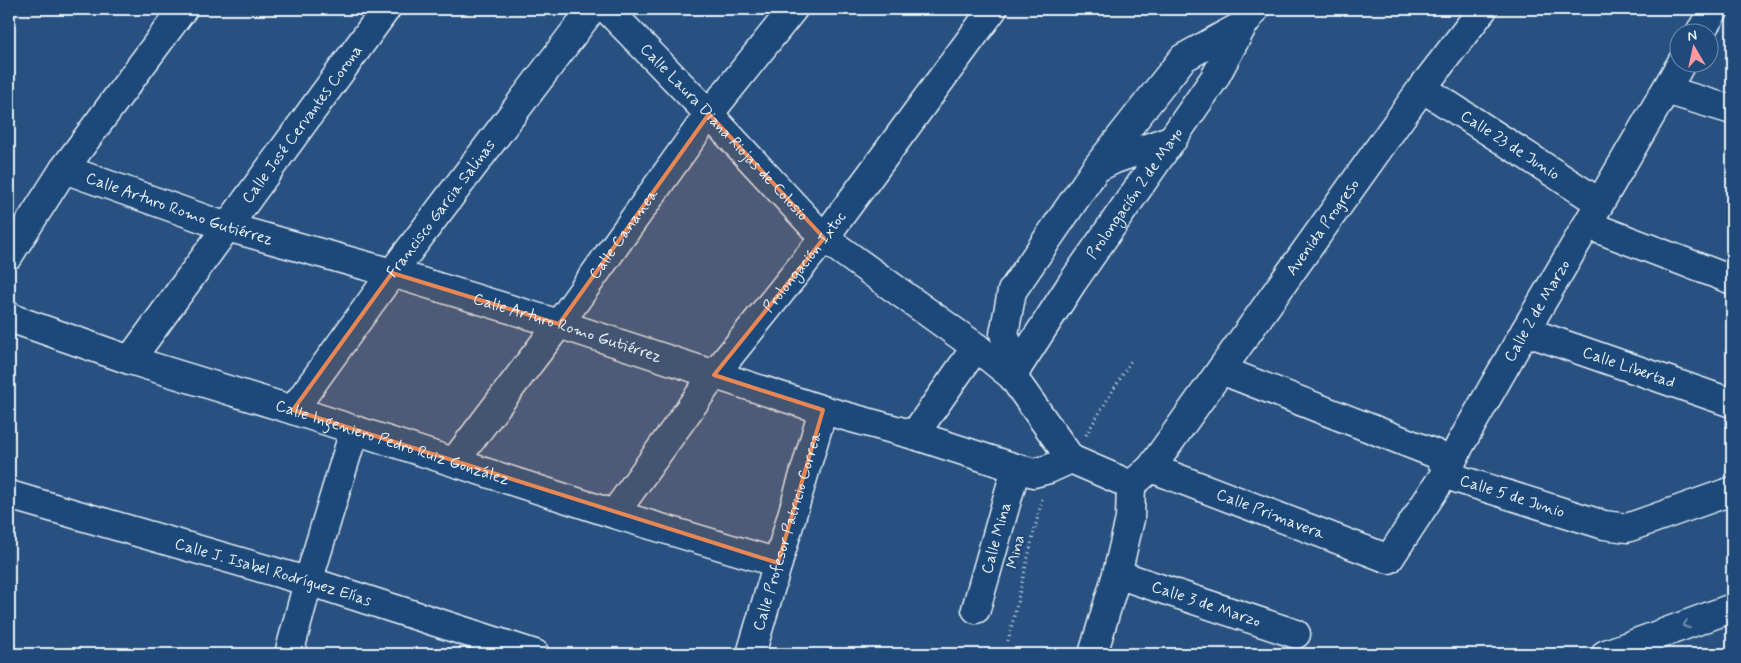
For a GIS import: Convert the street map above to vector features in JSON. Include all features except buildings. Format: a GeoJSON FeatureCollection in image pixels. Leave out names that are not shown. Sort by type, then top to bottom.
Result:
{"type":"FeatureCollection","features":[{"type":"Feature","properties":{"kind":"street"},"geometry":{"type":"LineString","coordinates":[[9,255],[64,169],[183,9]]}},
{"type":"Feature","properties":{"kind":"street","name":"Calle José Cervantes Corona"},"geometry":{"type":"LineString","coordinates":[[130,360],[386,9]]}},
{"type":"Feature","properties":{"kind":"street","name":"Francisco Garcia Salinas"},"geometry":{"type":"LineString","coordinates":[[293,410],[392,273],[592,9]]}},
{"type":"Feature","properties":{"kind":"street","name":"Calle Laura Diana Riojas de Colosio"},"geometry":{"type":"LineString","coordinates":[[607,9],[709,114],[824,238],[1015,373]]}},
{"type":"Feature","properties":{"kind":"street","name":"Calle Cananea"},"geometry":{"type":"LineString","coordinates":[[454,462],[559,324],[709,114],[793,9]]}},
{"type":"Feature","properties":{"kind":"street","name":"Prolongación Ixtoc"},"geometry":{"type":"LineString","coordinates":[[614,514],[714,375],[824,238],[992,9]]}},
{"type":"Feature","properties":{"kind":"street","name":"Avenida Progreso"},"geometry":{"type":"LineString","coordinates":[[1149,468],[1422,88],[1483,9]]}},
{"type":"Feature","properties":{"kind":"street"},"geometry":{"type":"LineString","coordinates":[[1707,22],[1715,9]]}},
{"type":"Feature","properties":{"kind":"street"},"geometry":{"type":"LineString","coordinates":[[1060,464],[1015,373],[1004,334],[1012,291],[1097,167],[1184,58],[1249,17]]}},
{"type":"Feature","properties":{"kind":"street","name":"Prolongación 2 de Mayo"},"geometry":{"type":"LineString","coordinates":[[1015,373],[1072,283],[1214,79],[1249,17]]}},
{"type":"Feature","properties":{"kind":"street","name":"Calle 2 de Marzo"},"geometry":{"type":"LineString","coordinates":[[1389,559],[1448,469],[1525,331],[1676,72]]}},
{"type":"Feature","properties":{"kind":"street","name":"Calle 23 de Junio"},"geometry":{"type":"LineString","coordinates":[[1422,88],[1594,214],[1732,280]]}},
{"type":"Feature","properties":{"kind":"street"},"geometry":{"type":"LineString","coordinates":[[1666,90],[1732,110]]}},
{"type":"Feature","properties":{"kind":"street"},"geometry":{"type":"LineString","coordinates":[[1097,167],[1115,158],[1173,139]]}},
{"type":"Feature","properties":{"kind":"street","name":"Calle Arturo Romo Gutiérrez"},"geometry":{"type":"LineString","coordinates":[[64,169],[227,227],[392,273],[559,324],[824,410],[914,434],[1016,468],[1034,473],[1060,464]]}},
{"type":"Feature","properties":{"kind":"street","name":"Calle Ingeniero Pedro Ruiz González"},"geometry":{"type":"LineString","coordinates":[[9,316],[130,360],[293,410],[614,514],[778,563]]}},
{"type":"Feature","properties":{"kind":"street","name":"Calle Libertad"},"geometry":{"type":"LineString","coordinates":[[1525,331],[1732,403]]}},
{"type":"Feature","properties":{"kind":"street"},"geometry":{"type":"LineString","coordinates":[[914,434],[976,347]]}},
{"type":"Feature","properties":{"kind":"street","name":"Calle 5 de Junio"},"geometry":{"type":"LineString","coordinates":[[1220,370],[1436,454],[1458,479],[1604,525],[1627,528],[1732,491]]}},
{"type":"Feature","properties":{"kind":"street","name":"Calle Profesor Patricio Correa"},"geometry":{"type":"LineString","coordinates":[[751,654],[824,410]]}},
{"type":"Feature","properties":{"kind":"street"},"geometry":{"type":"LineString","coordinates":[[289,654],[308,582],[354,431]]}},
{"type":"Feature","properties":{"kind":"street","name":"Calle Primavera"},"geometry":{"type":"LineString","coordinates":[[1060,464],[1149,468],[1389,559]]}},
{"type":"Feature","properties":{"kind":"street","name":"Calle Mina"},"geometry":{"type":"LineString","coordinates":[[976,609],[1016,468]]}},
{"type":"Feature","properties":{"kind":"street"},"geometry":{"type":"LineString","coordinates":[[1093,654],[1130,519],[1149,468]]}},
{"type":"Feature","properties":{"kind":"street","name":"Calle J. Isabel Rodríguez Elías"},"geometry":{"type":"LineString","coordinates":[[9,495],[308,582],[534,654]]}},
{"type":"Feature","properties":{"kind":"street","name":"Calle 3 de Marzo"},"geometry":{"type":"LineString","coordinates":[[1116,574],[1296,634]]}},
{"type":"Feature","properties":{"kind":"street"},"geometry":{"type":"LineString","coordinates":[[1606,654],[1732,608]]}},
{"type":"Feature","properties":{"kind":"path","name":"Mina"},"geometry":{"type":"LineString","coordinates":[[1008,641],[1060,464],[1132,359]]}},
{"type":"Feature","properties":{"kind":"highlighted area"},"geometry":{"type":"Polygon","coordinates":[[[709,114],[824,238],[714,375],[823,410],[778,563],[293,410],[392,273],[559,324],[709,114]]]}}]}
